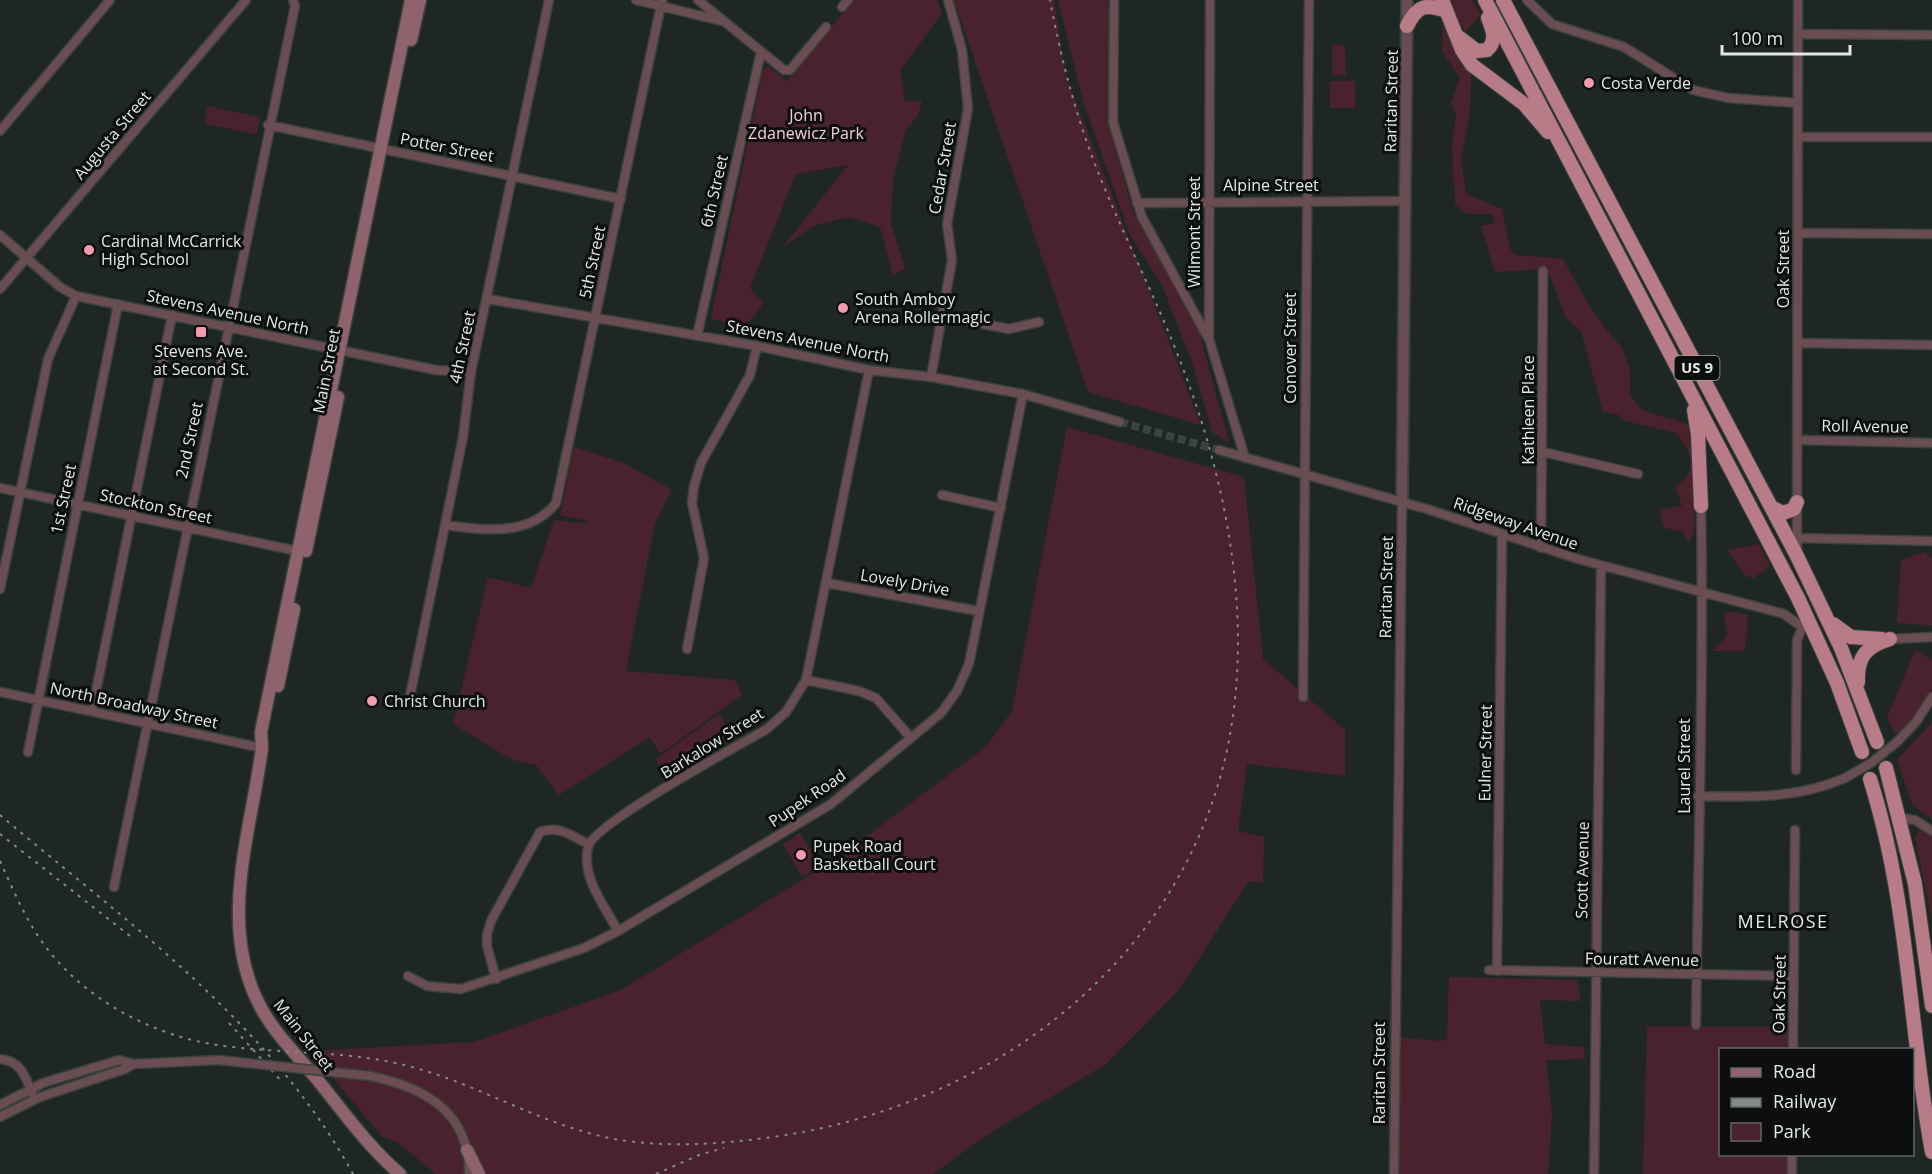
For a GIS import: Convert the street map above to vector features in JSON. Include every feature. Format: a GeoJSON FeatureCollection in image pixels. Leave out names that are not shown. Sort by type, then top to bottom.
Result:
{"type":"FeatureCollection","features":[{"type":"Feature","properties":{"kind":"highway"},"geometry":{"type":"LineString","coordinates":[[1458,36],[1477,51],[1487,50],[1492,45],[1493,32],[1481,0]]}},
{"type":"Feature","properties":{"kind":"highway","name":"US 9"},"geometry":{"type":"LineString","coordinates":[[1485,0],[1822,649],[1862,752]]}},
{"type":"Feature","properties":{"kind":"highway","name":"US 9"},"geometry":{"type":"LineString","coordinates":[[1503,0],[1797,556],[1827,617],[1877,742]]}},
{"type":"Feature","properties":{"kind":"highway"},"geometry":{"type":"LineString","coordinates":[[1407,26],[1416,10],[1421,7],[1444,5],[1462,50],[1472,65],[1530,110],[1565,156]]}},
{"type":"Feature","properties":{"kind":"highway"},"geometry":{"type":"LineString","coordinates":[[1688,390],[1698,434],[1701,507]]}},
{"type":"Feature","properties":{"kind":"highway"},"geometry":{"type":"LineString","coordinates":[[1771,507],[1784,513],[1794,509],[1797,502]]}},
{"type":"Feature","properties":{"kind":"highway"},"geometry":{"type":"LineString","coordinates":[[1827,617],[1841,632],[1851,637],[1890,639]]}},
{"type":"Feature","properties":{"kind":"highway"},"geometry":{"type":"LineString","coordinates":[[1802,627],[1822,649]]}},
{"type":"Feature","properties":{"kind":"highway"},"geometry":{"type":"LineString","coordinates":[[1859,693],[1858,670],[1862,655],[1871,646],[1890,639]]}},
{"type":"Feature","properties":{"kind":"highway"},"geometry":{"type":"LineString","coordinates":[[1886,768],[1900,818],[1923,927],[1932,1006]]}},
{"type":"Feature","properties":{"kind":"highway"},"geometry":{"type":"LineString","coordinates":[[1870,779],[1885,832],[1904,929],[1932,1152]]}},
{"type":"Feature","properties":{"kind":"main road","name":"Main Street"},"geometry":{"type":"LineString","coordinates":[[400,1174],[377,1152],[270,1022],[248,978],[240,943],[239,891],[262,748],[269,734],[302,552],[384,150],[411,0]]}},
{"type":"Feature","properties":{"kind":"main road","name":"Main Street"},"geometry":{"type":"LineString","coordinates":[[384,150],[420,0]]}},
{"type":"Feature","properties":{"kind":"main road"},"geometry":{"type":"LineString","coordinates":[[467,1150],[471,1172]]}},
{"type":"Feature","properties":{"kind":"street"},"geometry":{"type":"LineString","coordinates":[[0,131],[110,0]]}},
{"type":"Feature","properties":{"kind":"street","name":"Augusta Street"},"geometry":{"type":"LineString","coordinates":[[0,290],[246,0]]}},
{"type":"Feature","properties":{"kind":"street","name":"2nd Street"},"geometry":{"type":"LineString","coordinates":[[114,887],[268,125],[295,6],[293,0]]}},
{"type":"Feature","properties":{"kind":"street","name":"4th Street"},"geometry":{"type":"LineString","coordinates":[[409,700],[463,437],[471,372],[549,0]]}},
{"type":"Feature","properties":{"kind":"street"},"geometry":{"type":"LineString","coordinates":[[636,0],[661,4],[725,21]]}},
{"type":"Feature","properties":{"kind":"street"},"geometry":{"type":"LineString","coordinates":[[698,0],[784,70],[790,70],[826,27]]}},
{"type":"Feature","properties":{"kind":"street","name":"Cedar Street"},"geometry":{"type":"LineString","coordinates":[[931,377],[952,260],[946,224],[968,109],[962,50],[948,0]]}},
{"type":"Feature","properties":{"kind":"street"},"geometry":{"type":"LineString","coordinates":[[1114,0],[1113,122],[1142,217],[1209,339]]}},
{"type":"Feature","properties":{"kind":"street","name":"Wilmont Street"},"geometry":{"type":"LineString","coordinates":[[1210,0],[1209,339],[1245,458]]}},
{"type":"Feature","properties":{"kind":"street","name":"Conover Street"},"geometry":{"type":"LineString","coordinates":[[1303,697],[1309,0]]}},
{"type":"Feature","properties":{"kind":"street","name":"Raritan Street"},"geometry":{"type":"LineString","coordinates":[[1394,1174],[1407,0]]}},
{"type":"Feature","properties":{"kind":"street"},"geometry":{"type":"LineString","coordinates":[[1527,0],[1552,24],[1624,47],[1693,90],[1728,98],[1798,104]]}},
{"type":"Feature","properties":{"kind":"street","name":"Oak Street"},"geometry":{"type":"LineString","coordinates":[[1797,556],[1798,0]]}},
{"type":"Feature","properties":{"kind":"street","name":"5th Street"},"geometry":{"type":"LineString","coordinates":[[445,525],[488,531],[537,521],[549,511],[559,493],[661,4]]}},
{"type":"Feature","properties":{"kind":"street"},"geometry":{"type":"LineString","coordinates":[[1798,34],[1932,35]]}},
{"type":"Feature","properties":{"kind":"street","name":"6th Street"},"geometry":{"type":"LineString","coordinates":[[697,336],[761,52]]}},
{"type":"Feature","properties":{"kind":"street","name":"Potter Street"},"geometry":{"type":"LineString","coordinates":[[268,125],[621,199]]}},
{"type":"Feature","properties":{"kind":"street"},"geometry":{"type":"LineString","coordinates":[[1798,137],[1932,137]]}},
{"type":"Feature","properties":{"kind":"street","name":"Alpine Street"},"geometry":{"type":"LineString","coordinates":[[1137,203],[1208,200],[1405,201]]}},
{"type":"Feature","properties":{"kind":"street"},"geometry":{"type":"LineString","coordinates":[[1798,234],[1932,234]]}},
{"type":"Feature","properties":{"kind":"street","name":"Stevens Avenue North"},"geometry":{"type":"LineString","coordinates":[[0,235],[60,287],[76,297],[436,370],[471,372]]}},
{"type":"Feature","properties":{"kind":"street","name":"Kathleen Place"},"geometry":{"type":"LineString","coordinates":[[1541,548],[1543,271]]}},
{"type":"Feature","properties":{"kind":"street"},"geometry":{"type":"LineString","coordinates":[[0,589],[48,359],[76,297]]}},
{"type":"Feature","properties":{"kind":"street","name":"Stevens Avenue North"},"geometry":{"type":"LineString","coordinates":[[488,299],[757,345],[869,369],[931,377],[1023,394],[1120,422]]}},
{"type":"Feature","properties":{"kind":"street","name":"1st Street"},"geometry":{"type":"LineString","coordinates":[[28,752],[118,304]]}},
{"type":"Feature","properties":{"kind":"street"},"geometry":{"type":"LineString","coordinates":[[92,711],[172,315]]}},
{"type":"Feature","properties":{"kind":"street"},"geometry":{"type":"LineString","coordinates":[[942,316],[1009,329],[1039,322]]}},
{"type":"Feature","properties":{"kind":"street"},"geometry":{"type":"LineString","coordinates":[[1798,343],[1932,345]]}},
{"type":"Feature","properties":{"kind":"street"},"geometry":{"type":"LineString","coordinates":[[687,649],[704,558],[692,503],[694,486],[701,463],[750,375],[757,345]]}},
{"type":"Feature","properties":{"kind":"street","name":"Barkalow Street"},"geometry":{"type":"LineString","coordinates":[[588,844],[594,835],[606,825],[767,729],[786,712],[806,681],[869,369]]}},
{"type":"Feature","properties":{"kind":"street","name":"Pupek Road"},"geometry":{"type":"LineString","coordinates":[[408,976],[427,986],[461,989],[584,948],[618,931],[831,804],[941,713],[957,691],[969,664],[1023,394]]}},
{"type":"Feature","properties":{"kind":"street","name":"Roll Avenue"},"geometry":{"type":"LineString","coordinates":[[1797,440],[1932,443]]}},
{"type":"Feature","properties":{"kind":"street","name":"Ridgeway Avenue"},"geometry":{"type":"LineString","coordinates":[[1219,450],[1402,502],[1602,566],[1778,612],[1802,627]]}},
{"type":"Feature","properties":{"kind":"street"},"geometry":{"type":"LineString","coordinates":[[1543,452],[1638,474]]}},
{"type":"Feature","properties":{"kind":"street","name":"Stockton Street"},"geometry":{"type":"LineString","coordinates":[[0,488],[302,552]]}},
{"type":"Feature","properties":{"kind":"street"},"geometry":{"type":"LineString","coordinates":[[942,495],[1001,507]]}},
{"type":"Feature","properties":{"kind":"street","name":"Laurel Street"},"geometry":{"type":"LineString","coordinates":[[1696,1025],[1703,593],[1701,507]]}},
{"type":"Feature","properties":{"kind":"street","name":"Eulner Street"},"geometry":{"type":"LineString","coordinates":[[1493,970],[1502,535]]}},
{"type":"Feature","properties":{"kind":"street"},"geometry":{"type":"LineString","coordinates":[[1797,538],[1932,541]]}},
{"type":"Feature","properties":{"kind":"street","name":"Scott Avenue"},"geometry":{"type":"LineString","coordinates":[[1594,1174],[1602,566]]}},
{"type":"Feature","properties":{"kind":"street","name":"Lovely Drive"},"geometry":{"type":"LineString","coordinates":[[827,583],[978,611]]}},
{"type":"Feature","properties":{"kind":"street"},"geometry":{"type":"LineString","coordinates":[[1796,770],[1797,641],[1802,627]]}},
{"type":"Feature","properties":{"kind":"street"},"geometry":{"type":"LineString","coordinates":[[1890,639],[1932,637]]}},
{"type":"Feature","properties":{"kind":"street"},"geometry":{"type":"LineString","coordinates":[[806,681],[859,691],[876,698],[911,738]]}},
{"type":"Feature","properties":{"kind":"street","name":"North Broadway Street"},"geometry":{"type":"LineString","coordinates":[[0,692],[262,748]]}},
{"type":"Feature","properties":{"kind":"street"},"geometry":{"type":"LineString","coordinates":[[1698,796],[1789,795],[1826,786],[1845,778],[1871,764],[1898,741],[1916,722],[1932,697]]}},
{"type":"Feature","properties":{"kind":"street"},"geometry":{"type":"LineString","coordinates":[[1900,818],[1915,820],[1932,831]]}},
{"type":"Feature","properties":{"kind":"street"},"geometry":{"type":"LineString","coordinates":[[496,979],[488,946],[489,927],[540,832],[550,828],[559,829],[588,844],[588,876],[618,931]]}},
{"type":"Feature","properties":{"kind":"street","name":"Oak Street"},"geometry":{"type":"LineString","coordinates":[[1793,1048],[1795,830]]}},
{"type":"Feature","properties":{"kind":"street","name":"Fouratt Avenue"},"geometry":{"type":"LineString","coordinates":[[1493,970],[1596,974],[1794,976]]}},
{"type":"Feature","properties":{"kind":"street"},"geometry":{"type":"LineString","coordinates":[[0,1059],[19,1066],[35,1099]]}},
{"type":"Feature","properties":{"kind":"street"},"geometry":{"type":"LineString","coordinates":[[0,1105],[31,1088],[119,1060],[135,1064],[219,1060],[370,1076],[403,1084],[433,1098],[457,1127],[467,1150]]}},
{"type":"Feature","properties":{"kind":"street"},"geometry":{"type":"LineString","coordinates":[[0,1117],[35,1099],[135,1064]]}},
{"type":"Feature","properties":{"kind":"street"},"geometry":{"type":"LineString","coordinates":[[1792,1156],[1792,1174]]}},
{"type":"Feature","properties":{"kind":"green space","name":"John Zdanewicz Park"},"geometry":{"type":"Polygon","coordinates":[[[854,0],[937,0],[942,13],[900,71],[905,101],[922,101],[918,116],[906,129],[893,178],[891,223],[905,269],[893,275],[880,227],[849,217],[813,226],[782,248],[848,165],[796,174],[750,288],[763,303],[758,312],[748,322],[736,325],[711,318],[763,70],[768,66],[787,81],[854,0]]]}},
{"type":"Feature","properties":{"kind":"green space"},"geometry":{"type":"Polygon","coordinates":[[[954,0],[1054,0],[1066,76],[1201,425],[1088,392],[954,0]]]}},
{"type":"Feature","properties":{"kind":"green space"},"geometry":{"type":"Polygon","coordinates":[[[1058,0],[1108,0],[1108,118],[1114,144],[1134,214],[1199,331],[1229,443],[1212,432],[1193,365],[1162,285],[1130,235],[1083,101],[1058,0]]]}},
{"type":"Feature","properties":{"kind":"green space"},"geometry":{"type":"Polygon","coordinates":[[[1449,0],[1472,0],[1481,14],[1465,32],[1449,0]]]}},
{"type":"Feature","properties":{"kind":"green space"},"geometry":{"type":"Polygon","coordinates":[[[1443,20],[1471,76],[1470,111],[1461,160],[1466,194],[1502,209],[1510,249],[1516,255],[1563,259],[1590,307],[1621,346],[1630,369],[1630,395],[1642,410],[1690,425],[1695,453],[1694,533],[1689,543],[1682,531],[1664,528],[1660,510],[1682,506],[1675,486],[1688,475],[1690,461],[1682,440],[1676,433],[1625,421],[1619,415],[1603,412],[1581,331],[1566,318],[1550,276],[1543,269],[1495,272],[1481,226],[1495,223],[1492,214],[1466,214],[1455,204],[1452,145],[1456,115],[1451,103],[1460,78],[1442,51],[1443,20]]]}},
{"type":"Feature","properties":{"kind":"green space"},"geometry":{"type":"Polygon","coordinates":[[[1332,45],[1345,45],[1346,75],[1332,75],[1332,45]]]}},
{"type":"Feature","properties":{"kind":"green space"},"geometry":{"type":"Polygon","coordinates":[[[1330,81],[1355,81],[1355,108],[1330,108],[1330,81]]]}},
{"type":"Feature","properties":{"kind":"green space"},"geometry":{"type":"Polygon","coordinates":[[[207,106],[260,117],[257,134],[205,124],[207,106]]]}},
{"type":"Feature","properties":{"kind":"green space"},"geometry":{"type":"Polygon","coordinates":[[[1067,427],[1244,477],[1263,659],[1345,730],[1345,776],[1247,764],[1238,831],[1264,837],[1263,882],[1248,882],[1179,990],[1106,1064],[987,1135],[933,1174],[436,1174],[396,1141],[382,1137],[311,1051],[474,1042],[621,990],[838,858],[986,747],[1012,711],[1067,427]]]}},
{"type":"Feature","properties":{"kind":"green space"},"geometry":{"type":"Polygon","coordinates":[[[574,447],[624,463],[672,490],[655,523],[626,671],[735,680],[742,695],[660,754],[650,737],[559,795],[536,765],[513,760],[453,724],[488,577],[531,588],[554,520],[587,524],[588,521],[560,515],[574,447]]]}},
{"type":"Feature","properties":{"kind":"green space"},"geometry":{"type":"Polygon","coordinates":[[[1759,544],[1770,566],[1754,578],[1746,576],[1727,550],[1759,544]]]}},
{"type":"Feature","properties":{"kind":"green space"},"geometry":{"type":"Polygon","coordinates":[[[1924,552],[1932,558],[1932,626],[1897,623],[1901,560],[1924,552]]]}},
{"type":"Feature","properties":{"kind":"green space"},"geometry":{"type":"Polygon","coordinates":[[[1724,613],[1748,615],[1745,651],[1712,651],[1727,636],[1724,613]]]}},
{"type":"Feature","properties":{"kind":"green space"},"geometry":{"type":"Polygon","coordinates":[[[1915,650],[1932,660],[1932,688],[1926,714],[1895,734],[1887,718],[1915,650]]]}},
{"type":"Feature","properties":{"kind":"green space"},"geometry":{"type":"Polygon","coordinates":[[[719,714],[734,738],[666,779],[656,759],[719,714]]]}},
{"type":"Feature","properties":{"kind":"green space"},"geometry":{"type":"Polygon","coordinates":[[[1932,722],[1932,820],[1912,804],[1897,760],[1932,722]]]}},
{"type":"Feature","properties":{"kind":"green space"},"geometry":{"type":"Polygon","coordinates":[[[1920,829],[1932,838],[1932,919],[1915,838],[1920,829]]]}},
{"type":"Feature","properties":{"kind":"green space","name":"Pupek Road Basketball Court"},"geometry":{"type":"Polygon","coordinates":[[[800,833],[820,866],[802,877],[783,844],[800,833]]]}},
{"type":"Feature","properties":{"kind":"green space"},"geometry":{"type":"Polygon","coordinates":[[[1449,977],[1577,980],[1581,1001],[1540,1000],[1545,1044],[1584,1047],[1585,1059],[1546,1060],[1552,1113],[1548,1174],[1394,1174],[1394,1037],[1440,1041],[1447,1039],[1449,977]]]}},
{"type":"Feature","properties":{"kind":"green space"},"geometry":{"type":"Polygon","coordinates":[[[1647,1026],[1793,1027],[1793,1048],[1719,1048],[1719,1156],[1792,1156],[1792,1174],[1643,1174],[1647,1026]]]}},
{"type":"Feature","properties":{"kind":"tunnel"},"geometry":{"type":"LineString","coordinates":[[1120,422],[1219,450]]}},
{"type":"Feature","properties":{"kind":"railway"},"geometry":{"type":"LineString","coordinates":[[0,861],[26,916],[52,955],[92,992],[114,1008],[139,1021],[190,1040],[217,1045],[354,1056],[400,1064],[457,1082],[568,1127],[627,1141],[679,1144],[731,1142],[845,1123],[921,1097],[993,1061],[1059,1016],[1116,962],[1165,900],[1202,829],[1227,750],[1235,702],[1238,654],[1237,605],[1232,555],[1224,507],[1212,458],[1173,342],[1110,201],[1084,134],[1070,90],[1050,0]]}},
{"type":"Feature","properties":{"kind":"railway"},"geometry":{"type":"LineString","coordinates":[[0,815],[146,936],[239,1023],[281,1070],[320,1120],[353,1174]]}},
{"type":"Feature","properties":{"kind":"railway"},"geometry":{"type":"LineString","coordinates":[[0,834],[130,936]]}},
{"type":"Feature","properties":{"kind":"railway"},"geometry":{"type":"LineString","coordinates":[[229,1023],[283,1083]]}},
{"type":"Feature","properties":{"kind":"railway"},"geometry":{"type":"LineString","coordinates":[[656,1174],[699,1155],[724,1148]]}},
{"type":"Feature","properties":{"kind":"place","name":"Costa Verde"},"geometry":{"type":"Point","coordinates":[1589,83]}},
{"type":"Feature","properties":{"kind":"place","name":"Cardinal McCarrick High School"},"geometry":{"type":"Point","coordinates":[89,250]}},
{"type":"Feature","properties":{"kind":"place","name":"South Amboy Arena Rollermagic"},"geometry":{"type":"Point","coordinates":[843,308]}},
{"type":"Feature","properties":{"kind":"place","name":"Stevens Ave. at Second St."},"geometry":{"type":"Point","coordinates":[201,332]}},
{"type":"Feature","properties":{"kind":"place","name":"Christ Church"},"geometry":{"type":"Point","coordinates":[372,701]}},
{"type":"Feature","properties":{"kind":"place","name":"Pupek Road Basketball Court"},"geometry":{"type":"Point","coordinates":[801,855]}},
{"type":"Feature","properties":{"kind":"district","name":"MELROSE"},"geometry":{"type":"Point","coordinates":[1783,922]}}]}
